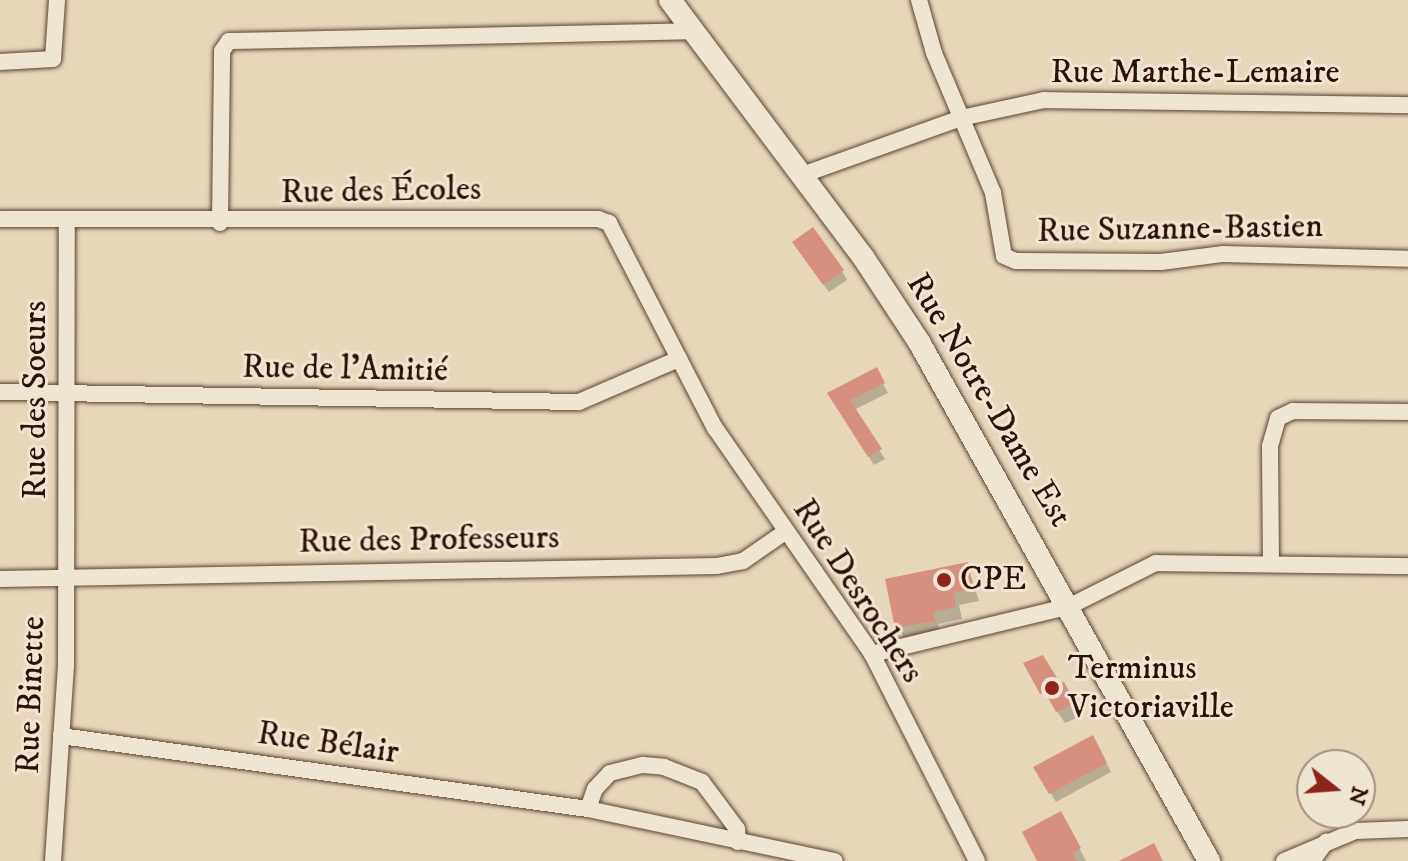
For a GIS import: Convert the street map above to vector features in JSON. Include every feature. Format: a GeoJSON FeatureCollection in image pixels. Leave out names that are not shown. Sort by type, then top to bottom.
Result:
{"type":"FeatureCollection","features":[{"type":"Feature","properties":{"kind":"street"},"geometry":{"type":"LineString","coordinates":[[0,62],[53,59],[57,0]]}},
{"type":"Feature","properties":{"kind":"street","name":"Rue Notre-Dame Est"},"geometry":{"type":"LineString","coordinates":[[670,0],[802,175],[927,354],[1070,606],[1209,861]]}},
{"type":"Feature","properties":{"kind":"street","name":"Rue Suzanne-Bastien"},"geometry":{"type":"LineString","coordinates":[[919,0],[961,118],[993,193],[999,247],[1004,256],[1016,261],[1161,262],[1223,254],[1408,259]]}},
{"type":"Feature","properties":{"kind":"street"},"geometry":{"type":"LineString","coordinates":[[220,223],[222,51],[229,41],[694,31]]}},
{"type":"Feature","properties":{"kind":"street","name":"Rue Marthe-Lemaire"},"geometry":{"type":"LineString","coordinates":[[802,175],[961,118],[1067,98],[1408,105]]}},
{"type":"Feature","properties":{"kind":"street","name":"Rue des Écoles"},"geometry":{"type":"LineString","coordinates":[[0,219],[220,223],[598,219],[618,234],[679,359]]}},
{"type":"Feature","properties":{"kind":"street","name":"Rue des Soeurs"},"geometry":{"type":"LineString","coordinates":[[65,579],[67,221]]}},
{"type":"Feature","properties":{"kind":"street","name":"Rue de l'Amitié"},"geometry":{"type":"LineString","coordinates":[[0,392],[579,402],[679,359]]}},
{"type":"Feature","properties":{"kind":"street","name":"Rue Desrochers"},"geometry":{"type":"LineString","coordinates":[[679,359],[715,428],[872,654],[977,861]]}},
{"type":"Feature","properties":{"kind":"street"},"geometry":{"type":"LineString","coordinates":[[1271,563],[1270,446],[1278,418],[1293,411],[1408,412]]}},
{"type":"Feature","properties":{"kind":"street","name":"Rue des Professeurs"},"geometry":{"type":"LineString","coordinates":[[0,579],[717,566],[743,561],[785,532]]}},
{"type":"Feature","properties":{"kind":"street"},"geometry":{"type":"LineString","coordinates":[[872,654],[1070,606],[1156,563],[1408,566]]}},
{"type":"Feature","properties":{"kind":"street","name":"Rue Binette"},"geometry":{"type":"LineString","coordinates":[[53,861],[61,736],[65,579]]}},
{"type":"Feature","properties":{"kind":"street","name":"Rue Bélair"},"geometry":{"type":"LineString","coordinates":[[61,736],[588,809],[835,861]]}},
{"type":"Feature","properties":{"kind":"street"},"geometry":{"type":"LineString","coordinates":[[588,809],[595,789],[610,773],[643,765],[664,767],[702,782],[731,820],[738,842]]}},
{"type":"Feature","properties":{"kind":"street"},"geometry":{"type":"LineString","coordinates":[[1284,861],[1355,831],[1408,829]]}},
{"type":"Feature","properties":{"kind":"street"},"geometry":{"type":"LineString","coordinates":[[1312,861],[1326,842]]}},
{"type":"Feature","properties":{"kind":"building"},"geometry":{"type":"Polygon","coordinates":[[[813,227],[844,270],[823,285],[792,242],[813,227]]]}},
{"type":"Feature","properties":{"kind":"building"},"geometry":{"type":"Polygon","coordinates":[[[877,367],[885,383],[850,400],[882,449],[868,457],[827,393],[877,367]]]}},
{"type":"Feature","properties":{"kind":"building"},"geometry":{"type":"Polygon","coordinates":[[[968,562],[973,589],[954,593],[956,607],[933,612],[935,621],[895,628],[885,579],[968,562]]]}},
{"type":"Feature","properties":{"kind":"building","name":"Terminus Victoriaville"},"geometry":{"type":"Polygon","coordinates":[[[1043,655],[1076,704],[1056,712],[1045,692],[1040,694],[1023,663],[1043,655]]]}},
{"type":"Feature","properties":{"kind":"building"},"geometry":{"type":"Polygon","coordinates":[[[1093,735],[1107,763],[1049,794],[1033,767],[1093,735]]]}},
{"type":"Feature","properties":{"kind":"building"},"geometry":{"type":"Polygon","coordinates":[[[1061,811],[1081,848],[1073,853],[1077,861],[1037,861],[1022,832],[1061,811]]]}},
{"type":"Feature","properties":{"kind":"building"},"geometry":{"type":"Polygon","coordinates":[[[1154,843],[1163,861],[1119,861],[1154,843]]]}},
{"type":"Feature","properties":{"kind":"place","name":"CPE"},"geometry":{"type":"Point","coordinates":[944,580]}},
{"type":"Feature","properties":{"kind":"place","name":"Terminus Victoriaville"},"geometry":{"type":"Point","coordinates":[1052,688]}}]}
